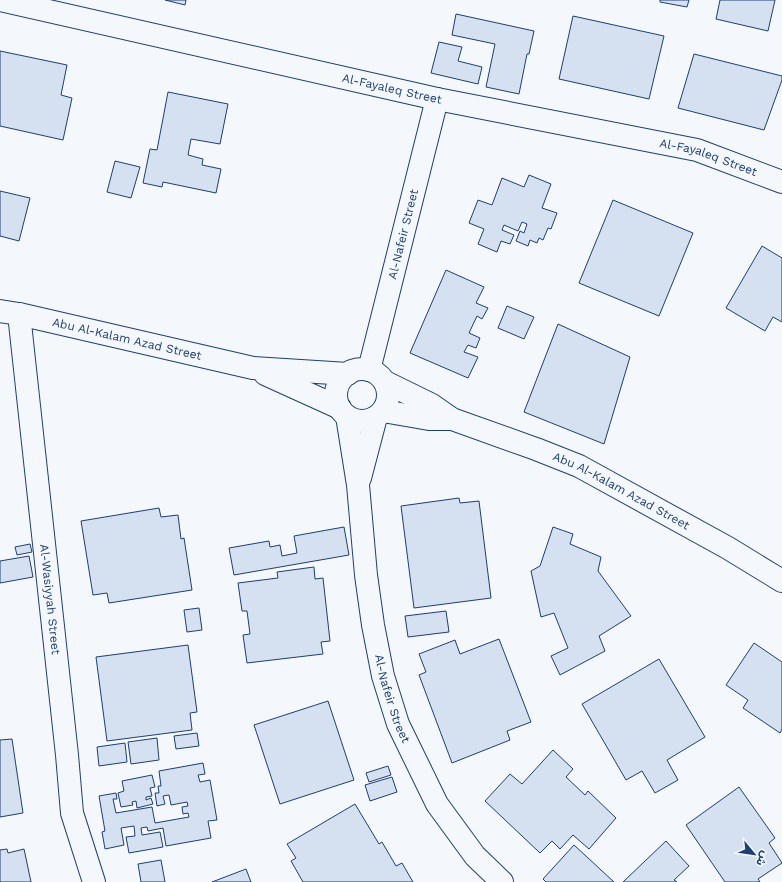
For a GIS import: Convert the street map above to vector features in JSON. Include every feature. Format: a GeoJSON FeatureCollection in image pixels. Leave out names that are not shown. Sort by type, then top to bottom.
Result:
{"type":"FeatureCollection","features":[{"type":"Feature","properties":{"kind":"street","name":"Al-Fayaleq Street"},"geometry":{"type":"LineString","coordinates":[[0,0],[437,99],[697,150],[782,182]]}},
{"type":"Feature","properties":{"kind":"street","name":"Al-Nafeir Street"},"geometry":{"type":"LineString","coordinates":[[377,376],[437,99]]}},
{"type":"Feature","properties":{"kind":"street","name":"Abu Al-Kalam Azad Street"},"geometry":{"type":"LineString","coordinates":[[10,313],[253,368],[348,374]]}},
{"type":"Feature","properties":{"kind":"street","name":"Al-Wasiyyah Street"},"geometry":{"type":"LineString","coordinates":[[10,313],[68,755],[72,814],[94,882]]}},
{"type":"Feature","properties":{"kind":"street","name":"Abu Al-Kalam Azad Street"},"geometry":{"type":"LineString","coordinates":[[253,368],[343,412]]}},
{"type":"Feature","properties":{"kind":"street"},"geometry":{"type":"LineString","coordinates":[[354,370],[377,376],[388,392],[388,401],[380,414],[366,421],[356,421],[343,412],[337,399],[337,389],[341,381],[354,370]]}},
{"type":"Feature","properties":{"kind":"street","name":"Abu Al-Kalam Azad Street"},"geometry":{"type":"LineString","coordinates":[[377,376],[432,405],[452,419],[579,466],[728,548],[782,581]]}},
{"type":"Feature","properties":{"kind":"street","name":"Al-Nafeir Street"},"geometry":{"type":"LineString","coordinates":[[343,412],[358,485],[372,625],[383,676],[398,724],[437,804],[475,856],[502,882]]}},
{"type":"Feature","properties":{"kind":"street","name":"Al-Nafeir Street"},"geometry":{"type":"LineString","coordinates":[[358,485],[380,414]]}},
{"type":"Feature","properties":{"kind":"street","name":"Abu Al-Kalam Azad Street"},"geometry":{"type":"LineString","coordinates":[[380,414],[429,419],[452,419]]}},
{"type":"Feature","properties":{"kind":"building"},"geometry":{"type":"Polygon","coordinates":[[[165,0],[186,0],[185,5],[165,0]]]}},
{"type":"Feature","properties":{"kind":"building"},"geometry":{"type":"Polygon","coordinates":[[[660,0],[689,0],[687,7],[660,2],[660,0]]]}},
{"type":"Feature","properties":{"kind":"building"},"geometry":{"type":"Polygon","coordinates":[[[720,0],[775,0],[768,31],[716,19],[720,0]]]}},
{"type":"Feature","properties":{"kind":"building"},"geometry":{"type":"Polygon","coordinates":[[[456,14],[534,31],[529,54],[527,54],[519,94],[486,87],[495,44],[452,35],[456,14]]]}},
{"type":"Feature","properties":{"kind":"building"},"geometry":{"type":"Polygon","coordinates":[[[573,16],[664,36],[649,99],[559,79],[573,16]]]}},
{"type":"Feature","properties":{"kind":"building"},"geometry":{"type":"Polygon","coordinates":[[[439,42],[462,47],[458,61],[482,67],[478,84],[431,73],[439,42]]]}},
{"type":"Feature","properties":{"kind":"building"},"geometry":{"type":"Polygon","coordinates":[[[0,51],[67,65],[61,95],[72,98],[63,140],[0,126],[0,51]]]}},
{"type":"Feature","properties":{"kind":"building"},"geometry":{"type":"Polygon","coordinates":[[[694,54],[782,76],[782,80],[764,130],[678,108],[694,54]]]}},
{"type":"Feature","properties":{"kind":"building"},"geometry":{"type":"Polygon","coordinates":[[[168,92],[228,104],[220,144],[191,139],[188,155],[203,159],[202,165],[221,169],[216,193],[163,182],[162,187],[143,183],[150,149],[157,150],[168,92]]]}},
{"type":"Feature","properties":{"kind":"building"},"geometry":{"type":"Polygon","coordinates":[[[115,161],[140,167],[131,198],[107,192],[115,161]]]}},
{"type":"Feature","properties":{"kind":"building"},"geometry":{"type":"Polygon","coordinates":[[[529,175],[551,184],[542,208],[557,213],[551,229],[548,228],[543,240],[539,238],[537,243],[530,240],[528,246],[516,241],[520,231],[524,233],[527,224],[522,222],[518,231],[504,225],[502,230],[514,235],[510,244],[501,241],[497,252],[478,244],[484,229],[469,223],[478,200],[492,205],[502,178],[524,187],[529,175]]]}},
{"type":"Feature","properties":{"kind":"building"},"geometry":{"type":"Polygon","coordinates":[[[0,191],[30,198],[19,241],[0,236],[0,191]]]}},
{"type":"Feature","properties":{"kind":"building"},"geometry":{"type":"Polygon","coordinates":[[[613,200],[693,233],[659,316],[579,283],[613,200]]]}},
{"type":"Feature","properties":{"kind":"building"},"geometry":{"type":"Polygon","coordinates":[[[762,246],[782,258],[782,322],[773,317],[765,331],[726,308],[762,246]]]}},
{"type":"Feature","properties":{"kind":"building"},"geometry":{"type":"Polygon","coordinates":[[[446,270],[484,287],[476,303],[488,308],[482,319],[477,316],[469,333],[480,338],[476,348],[468,345],[464,352],[478,357],[468,378],[410,353],[446,270]]]}},
{"type":"Feature","properties":{"kind":"building"},"geometry":{"type":"Polygon","coordinates":[[[507,306],[534,317],[524,339],[498,328],[507,306]]]}},
{"type":"Feature","properties":{"kind":"building"},"geometry":{"type":"Polygon","coordinates":[[[558,324],[630,357],[604,444],[524,412],[558,324]]]}},
{"type":"Feature","properties":{"kind":"building"},"geometry":{"type":"Polygon","coordinates":[[[459,498],[460,503],[479,501],[491,598],[414,608],[401,506],[459,498]]]}},
{"type":"Feature","properties":{"kind":"building"},"geometry":{"type":"Polygon","coordinates":[[[159,508],[161,517],[178,515],[181,539],[184,538],[192,590],[109,603],[107,593],[93,595],[81,521],[159,508]]]}},
{"type":"Feature","properties":{"kind":"building"},"geometry":{"type":"Polygon","coordinates":[[[344,527],[349,555],[234,575],[229,548],[269,541],[270,547],[280,545],[282,556],[297,553],[294,536],[344,527]]]}},
{"type":"Feature","properties":{"kind":"building"},"geometry":{"type":"Polygon","coordinates":[[[553,527],[573,534],[570,544],[601,557],[598,571],[631,616],[599,636],[605,651],[560,675],[551,656],[568,648],[554,613],[541,617],[531,571],[540,566],[553,527]]]}},
{"type":"Feature","properties":{"kind":"building"},"geometry":{"type":"Polygon","coordinates":[[[30,544],[32,552],[17,555],[15,547],[30,544]]]}},
{"type":"Feature","properties":{"kind":"building"},"geometry":{"type":"Polygon","coordinates":[[[29,556],[33,577],[0,583],[0,561],[29,556]]]}},
{"type":"Feature","properties":{"kind":"building"},"geometry":{"type":"Polygon","coordinates":[[[314,567],[315,579],[323,578],[330,641],[321,642],[323,654],[247,663],[243,635],[250,634],[247,611],[242,611],[238,583],[278,578],[277,572],[314,567]]]}},
{"type":"Feature","properties":{"kind":"building"},"geometry":{"type":"Polygon","coordinates":[[[199,608],[202,630],[187,632],[184,610],[199,608]]]}},
{"type":"Feature","properties":{"kind":"building"},"geometry":{"type":"Polygon","coordinates":[[[446,611],[449,632],[408,637],[405,616],[446,611]]]}},
{"type":"Feature","properties":{"kind":"building"},"geometry":{"type":"Polygon","coordinates":[[[499,639],[531,722],[507,731],[510,740],[452,763],[419,675],[426,672],[419,654],[455,640],[460,654],[499,639]]]}},
{"type":"Feature","properties":{"kind":"building"},"geometry":{"type":"Polygon","coordinates":[[[754,643],[782,662],[782,729],[780,733],[743,708],[748,700],[726,685],[754,643]]]}},
{"type":"Feature","properties":{"kind":"building"},"geometry":{"type":"Polygon","coordinates":[[[188,645],[197,712],[190,713],[192,730],[107,741],[96,657],[188,645]]]}},
{"type":"Feature","properties":{"kind":"building"},"geometry":{"type":"Polygon","coordinates":[[[659,659],[705,737],[667,760],[678,780],[655,793],[642,771],[626,780],[582,704],[659,659]]]}},
{"type":"Feature","properties":{"kind":"building"},"geometry":{"type":"Polygon","coordinates":[[[328,701],[354,780],[280,804],[254,725],[328,701]]]}},
{"type":"Feature","properties":{"kind":"building"},"geometry":{"type":"Polygon","coordinates":[[[197,733],[199,746],[176,749],[174,736],[197,733]]]}},
{"type":"Feature","properties":{"kind":"building"},"geometry":{"type":"Polygon","coordinates":[[[157,738],[159,760],[131,764],[128,742],[157,738]]]}},
{"type":"Feature","properties":{"kind":"building"},"geometry":{"type":"Polygon","coordinates":[[[12,739],[23,813],[0,817],[0,740],[12,739]]]}},
{"type":"Feature","properties":{"kind":"building"},"geometry":{"type":"Polygon","coordinates":[[[125,743],[127,762],[99,766],[97,747],[125,743]]]}},
{"type":"Feature","properties":{"kind":"building"},"geometry":{"type":"Polygon","coordinates":[[[553,750],[573,769],[566,777],[585,795],[588,791],[616,818],[589,849],[573,835],[560,849],[552,841],[540,853],[485,801],[510,774],[522,784],[553,750]]]}},
{"type":"Feature","properties":{"kind":"building"},"geometry":{"type":"Polygon","coordinates":[[[203,763],[205,774],[198,775],[200,782],[210,780],[217,820],[208,821],[211,838],[166,846],[163,828],[148,831],[147,827],[141,828],[142,835],[160,832],[163,847],[129,853],[126,837],[135,836],[134,826],[121,828],[124,845],[105,849],[102,832],[105,831],[99,796],[116,793],[117,799],[113,799],[116,813],[152,807],[155,823],[189,817],[188,813],[183,814],[182,807],[188,806],[187,802],[171,805],[169,795],[163,796],[165,804],[157,806],[155,793],[159,793],[158,786],[161,786],[159,771],[203,763]]]}},
{"type":"Feature","properties":{"kind":"building"},"geometry":{"type":"Polygon","coordinates":[[[388,766],[391,775],[369,782],[366,773],[388,766]]]}},
{"type":"Feature","properties":{"kind":"building"},"geometry":{"type":"Polygon","coordinates":[[[152,775],[155,787],[150,788],[152,796],[146,797],[146,800],[151,798],[153,804],[137,808],[136,801],[132,802],[133,805],[121,807],[118,793],[124,791],[122,781],[152,775]]]}},
{"type":"Feature","properties":{"kind":"building"},"geometry":{"type":"Polygon","coordinates":[[[392,777],[397,792],[370,801],[365,785],[392,777]]]}},
{"type":"Feature","properties":{"kind":"building"},"geometry":{"type":"Polygon","coordinates":[[[739,787],[775,838],[769,843],[782,863],[758,879],[760,882],[725,882],[686,825],[739,787]]]}},
{"type":"Feature","properties":{"kind":"building"},"geometry":{"type":"Polygon","coordinates":[[[355,804],[379,844],[382,842],[396,866],[402,863],[413,882],[303,882],[291,861],[296,858],[287,844],[355,804]]]}},
{"type":"Feature","properties":{"kind":"building"},"geometry":{"type":"Polygon","coordinates":[[[666,841],[689,866],[674,880],[677,882],[623,882],[666,841]]]}},
{"type":"Feature","properties":{"kind":"building"},"geometry":{"type":"Polygon","coordinates":[[[574,845],[614,882],[546,882],[543,879],[574,845]]]}},
{"type":"Feature","properties":{"kind":"building"},"geometry":{"type":"Polygon","coordinates":[[[7,849],[8,853],[24,849],[31,882],[0,882],[0,850],[7,849]]]}},
{"type":"Feature","properties":{"kind":"building"},"geometry":{"type":"Polygon","coordinates":[[[161,860],[165,882],[141,882],[138,864],[161,860]]]}},
{"type":"Feature","properties":{"kind":"building"},"geometry":{"type":"Polygon","coordinates":[[[246,869],[251,882],[212,882],[246,869]]]}}]}
